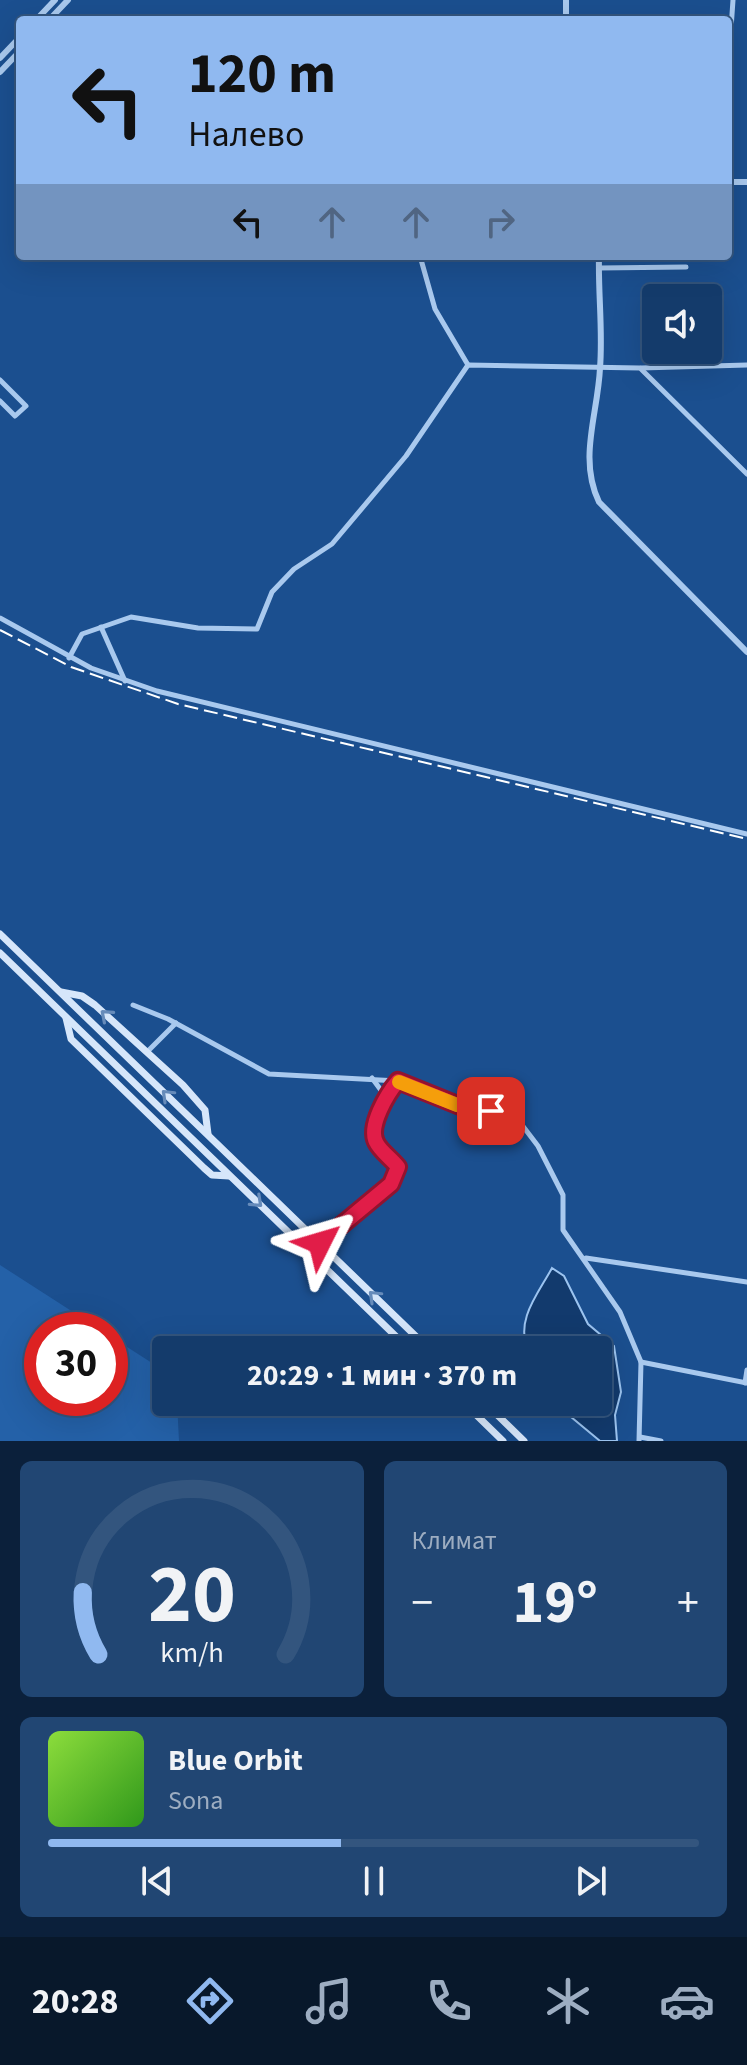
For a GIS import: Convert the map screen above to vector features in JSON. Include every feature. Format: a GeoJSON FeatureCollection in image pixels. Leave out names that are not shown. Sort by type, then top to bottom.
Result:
{"type":"FeatureCollection","features":[{"type":"Feature","properties":{"kind":"main road"},"geometry":{"type":"LineString","coordinates":[[0,934],[416,1336]]}},
{"type":"Feature","properties":{"kind":"main road"},"geometry":{"type":"LineString","coordinates":[[0,953],[395,1336]]}},
{"type":"Feature","properties":{"kind":"main road"},"geometry":{"type":"LineString","coordinates":[[60,992],[82,996],[148,1051],[205,1110],[208,1134]]}},
{"type":"Feature","properties":{"kind":"main road"},"geometry":{"type":"LineString","coordinates":[[477,1416],[503,1441]]}},
{"type":"Feature","properties":{"kind":"main road"},"geometry":{"type":"LineString","coordinates":[[498,1416],[524,1441]]}},
{"type":"Feature","properties":{"kind":"street"},"geometry":{"type":"LineString","coordinates":[[40,16],[55,0]]}},
{"type":"Feature","properties":{"kind":"street"},"geometry":{"type":"LineString","coordinates":[[53,16],[68,0]]}},
{"type":"Feature","properties":{"kind":"street"},"geometry":{"type":"LineString","coordinates":[[0,58],[16,41]]}},
{"type":"Feature","properties":{"kind":"street"},"geometry":{"type":"LineString","coordinates":[[0,72],[16,55]]}},
{"type":"Feature","properties":{"kind":"street"},"geometry":{"type":"LineString","coordinates":[[421,260],[435,309],[468,365]]}},
{"type":"Feature","properties":{"kind":"street"},"geometry":{"type":"LineString","coordinates":[[599,260],[600,368],[587,460],[592,487],[599,502],[747,652]]}},
{"type":"Feature","properties":{"kind":"street"},"geometry":{"type":"LineString","coordinates":[[599,268],[686,267]]}},
{"type":"Feature","properties":{"kind":"street"},"geometry":{"type":"LineString","coordinates":[[468,365],[640,368],[746,363]]}},
{"type":"Feature","properties":{"kind":"street"},"geometry":{"type":"LineString","coordinates":[[69,658],[82,634],[137,617],[198,628],[257,629],[272,592],[294,569],[332,544],[406,456],[468,365]]}},
{"type":"Feature","properties":{"kind":"street"},"geometry":{"type":"LineString","coordinates":[[640,368],[747,474]]}},
{"type":"Feature","properties":{"kind":"street"},"geometry":{"type":"LineString","coordinates":[[0,380],[26,406],[15,416],[0,401]]}},
{"type":"Feature","properties":{"kind":"street"},"geometry":{"type":"LineString","coordinates":[[0,618],[69,658],[125,681],[568,793],[747,834]]}},
{"type":"Feature","properties":{"kind":"street"},"geometry":{"type":"LineString","coordinates":[[101,627],[125,681]]}},
{"type":"Feature","properties":{"kind":"street"},"geometry":{"type":"LineString","coordinates":[[133,1005],[176,1023],[269,1074],[316,1079],[372,1077],[398,1081],[460,1106],[507,1114],[522,1125],[538,1146],[563,1195],[563,1230],[585,1257],[620,1312],[641,1362],[640,1439],[661,1441]]}},
{"type":"Feature","properties":{"kind":"street"},"geometry":{"type":"LineString","coordinates":[[148,1051],[176,1023]]}},
{"type":"Feature","properties":{"kind":"street"},"geometry":{"type":"LineString","coordinates":[[372,1077],[379,1084],[383,1101]]}},
{"type":"Feature","properties":{"kind":"street"},"geometry":{"type":"LineString","coordinates":[[320,1243],[391,1184],[397,1175],[398,1167],[376,1145],[374,1134],[383,1101],[398,1081]]}},
{"type":"Feature","properties":{"kind":"street"},"geometry":{"type":"LineString","coordinates":[[585,1257],[747,1282]]}},
{"type":"Feature","properties":{"kind":"street"},"geometry":{"type":"LineString","coordinates":[[641,1362],[746,1383],[747,1370]]}},
{"type":"Feature","properties":{"kind":"shaded area"},"geometry":{"type":"Polygon","coordinates":[[[0,1265],[73,1312],[24,1312],[24,1416],[128,1416],[128,1348],[152,1363],[152,1416],[178,1416],[179,1441],[0,1441],[0,1265]]]}},
{"type":"Feature","properties":{"kind":"shaded area"},"geometry":{"type":"Polygon","coordinates":[[[552,1268],[564,1276],[588,1324],[602,1336],[525,1336],[526,1318],[552,1268]]]}},
{"type":"Feature","properties":{"kind":"shaded area"},"geometry":{"type":"Polygon","coordinates":[[[612,1344],[621,1392],[615,1415],[617,1441],[600,1441],[570,1416],[612,1416],[612,1344]]]}},
{"type":"Feature","properties":{"kind":"railway"},"geometry":{"type":"LineString","coordinates":[[0,630],[71,667],[178,704],[747,839]]}},
{"type":"Feature","properties":{"kind":"slow traffic"},"geometry":{"type":"LineString","coordinates":[[399,1082],[457,1105]]}},
{"type":"Feature","properties":{"kind":"route"},"geometry":{"type":"LineString","coordinates":[[320,1243],[391,1184],[397,1175],[398,1167],[376,1145],[374,1134],[383,1101],[398,1081],[460,1106],[491,1111]]}}]}
